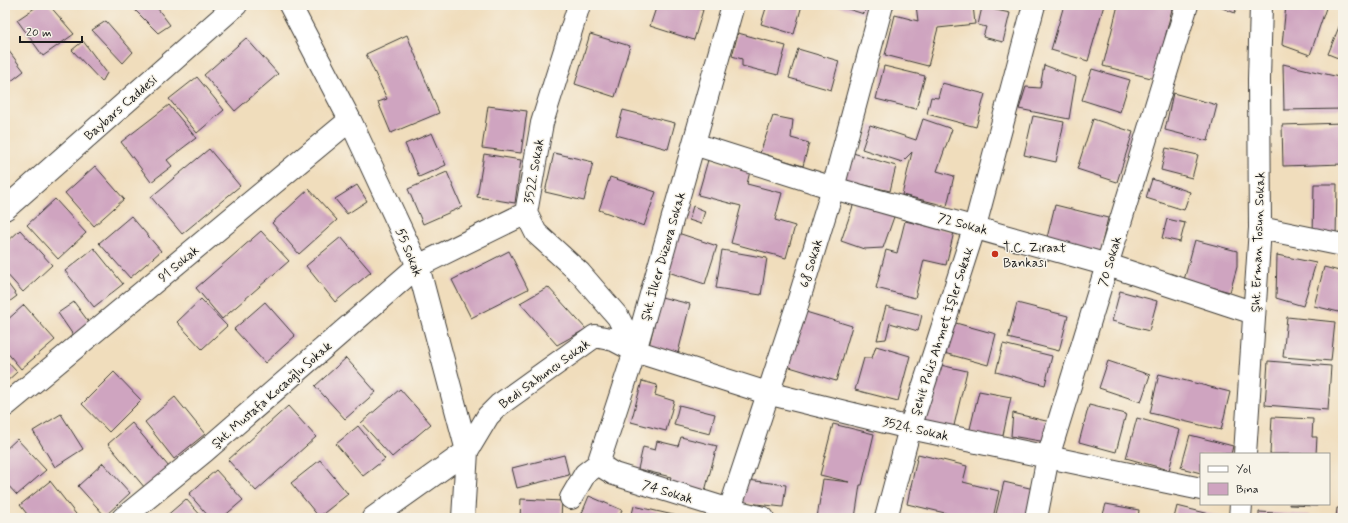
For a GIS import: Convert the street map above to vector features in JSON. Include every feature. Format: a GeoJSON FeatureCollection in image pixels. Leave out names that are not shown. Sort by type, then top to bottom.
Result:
{"type":"FeatureCollection","features":[{"type":"Feature","properties":{"kind":"street","name":"Baybars Caddesi"},"geometry":{"type":"LineString","coordinates":[[5,209],[235,5]]}},
{"type":"Feature","properties":{"kind":"street","name":"55 Sokak"},"geometry":{"type":"LineString","coordinates":[[290,5],[350,120],[418,266],[467,451],[463,518]]}},
{"type":"Feature","properties":{"kind":"street","name":"3522. Sokak"},"geometry":{"type":"LineString","coordinates":[[579,5],[542,123],[526,213],[536,234],[580,273],[618,317],[635,351]]}},
{"type":"Feature","properties":{"kind":"street","name":"Şht. İlker Düzova Sokak"},"geometry":{"type":"LineString","coordinates":[[598,464],[635,351],[733,5]]}},
{"type":"Feature","properties":{"kind":"street","name":"68 Sokak"},"geometry":{"type":"LineString","coordinates":[[728,514],[796,309],[833,188],[882,5]]}},
{"type":"Feature","properties":{"kind":"street","name":"Şehit Polis Ahmet İşler Sokak"},"geometry":{"type":"LineString","coordinates":[[886,518],[910,428],[975,226],[1034,5]]}},
{"type":"Feature","properties":{"kind":"street","name":"70 Sokak"},"geometry":{"type":"LineString","coordinates":[[1036,518],[1048,457],[1187,5]]}},
{"type":"Feature","properties":{"kind":"street","name":"Şht. Erman Tosun Sokak"},"geometry":{"type":"LineString","coordinates":[[1245,453],[1260,228],[1259,79],[1261,5]]}},
{"type":"Feature","properties":{"kind":"street","name":"91 Sokak"},"geometry":{"type":"LineString","coordinates":[[5,406],[350,120]]}},
{"type":"Feature","properties":{"kind":"street","name":"72 Sokak"},"geometry":{"type":"LineString","coordinates":[[694,144],[833,188],[975,226],[1108,265],[1254,312]]}},
{"type":"Feature","properties":{"kind":"street","name":"Şht. Mustafa Kocaoğlu Sokak"},"geometry":{"type":"LineString","coordinates":[[122,518],[211,446],[418,266],[526,213]]}},
{"type":"Feature","properties":{"kind":"street"},"geometry":{"type":"LineString","coordinates":[[1260,228],[1343,245]]}},
{"type":"Feature","properties":{"kind":"street","name":"Bedi Sabuncu Sokak"},"geometry":{"type":"LineString","coordinates":[[373,518],[467,451],[488,416],[500,405],[595,336],[614,340],[635,351]]}},
{"type":"Feature","properties":{"kind":"street","name":"3524. Sokak"},"geometry":{"type":"LineString","coordinates":[[635,351],[768,393],[910,428],[1200,489]]}},
{"type":"Feature","properties":{"kind":"street"},"geometry":{"type":"LineString","coordinates":[[571,498],[585,474],[598,464]]}},
{"type":"Feature","properties":{"kind":"street","name":"74 Sokak"},"geometry":{"type":"LineString","coordinates":[[598,464],[614,474],[728,514],[763,518]]}},
{"type":"Feature","properties":{"kind":"street"},"geometry":{"type":"LineString","coordinates":[[1240,518],[1241,505]]}},
{"type":"Feature","properties":{"kind":"building"},"geometry":{"type":"Polygon","coordinates":[[[39,5],[49,5],[74,34],[43,56],[17,20],[39,5]]]}},
{"type":"Feature","properties":{"kind":"building"},"geometry":{"type":"Polygon","coordinates":[[[130,5],[155,5],[170,25],[158,33],[130,5]]]}},
{"type":"Feature","properties":{"kind":"building"},"geometry":{"type":"Polygon","coordinates":[[[657,5],[686,5],[703,10],[694,40],[650,26],[657,5]]]}},
{"type":"Feature","properties":{"kind":"building"},"geometry":{"type":"Polygon","coordinates":[[[767,5],[802,5],[794,34],[761,24],[767,5]]]}},
{"type":"Feature","properties":{"kind":"building"},"geometry":{"type":"Polygon","coordinates":[[[835,5],[867,5],[864,14],[835,5]]]}},
{"type":"Feature","properties":{"kind":"building"},"geometry":{"type":"Polygon","coordinates":[[[916,5],[973,5],[975,24],[938,28],[928,66],[885,55],[895,15],[918,21],[916,5]]]}},
{"type":"Feature","properties":{"kind":"building"},"geometry":{"type":"Polygon","coordinates":[[[1064,5],[1104,5],[1088,61],[1051,50],[1064,5]]]}},
{"type":"Feature","properties":{"kind":"building"},"geometry":{"type":"Polygon","coordinates":[[[1118,5],[1173,5],[1155,79],[1103,66],[1118,5]]]}},
{"type":"Feature","properties":{"kind":"building"},"geometry":{"type":"Polygon","coordinates":[[[1215,5],[1237,5],[1235,13],[1215,5]]]}},
{"type":"Feature","properties":{"kind":"building"},"geometry":{"type":"Polygon","coordinates":[[[1286,5],[1327,5],[1310,55],[1282,45],[1286,5]]]}},
{"type":"Feature","properties":{"kind":"building"},"geometry":{"type":"Polygon","coordinates":[[[982,7],[1010,13],[1003,42],[983,37],[986,27],[978,25],[982,7]]]}},
{"type":"Feature","properties":{"kind":"building"},"geometry":{"type":"Polygon","coordinates":[[[1343,17],[1343,60],[1328,54],[1343,17]]]}},
{"type":"Feature","properties":{"kind":"building"},"geometry":{"type":"Polygon","coordinates":[[[106,21],[133,52],[123,63],[92,30],[106,21]]]}},
{"type":"Feature","properties":{"kind":"building"},"geometry":{"type":"Polygon","coordinates":[[[738,33],[786,46],[778,75],[742,66],[742,59],[732,56],[738,33]]]}},
{"type":"Feature","properties":{"kind":"building"},"geometry":{"type":"Polygon","coordinates":[[[590,34],[630,46],[615,97],[575,84],[590,34]]]}},
{"type":"Feature","properties":{"kind":"building"},"geometry":{"type":"Polygon","coordinates":[[[407,35],[439,113],[391,133],[378,102],[387,99],[366,54],[407,35]]]}},
{"type":"Feature","properties":{"kind":"building"},"geometry":{"type":"Polygon","coordinates":[[[246,38],[278,74],[235,111],[204,75],[246,38]]]}},
{"type":"Feature","properties":{"kind":"building"},"geometry":{"type":"Polygon","coordinates":[[[83,41],[107,73],[102,82],[72,50],[83,41]]]}},
{"type":"Feature","properties":{"kind":"building"},"geometry":{"type":"Polygon","coordinates":[[[5,46],[24,71],[5,86],[5,46]]]}},
{"type":"Feature","properties":{"kind":"building"},"geometry":{"type":"Polygon","coordinates":[[[798,49],[839,61],[831,90],[789,78],[798,49]]]}},
{"type":"Feature","properties":{"kind":"building"},"geometry":{"type":"Polygon","coordinates":[[[1283,64],[1343,78],[1343,109],[1284,110],[1283,64]]]}},
{"type":"Feature","properties":{"kind":"building"},"geometry":{"type":"Polygon","coordinates":[[[1044,65],[1076,77],[1069,119],[1019,109],[1026,87],[1040,88],[1044,65]]]}},
{"type":"Feature","properties":{"kind":"building"},"geometry":{"type":"Polygon","coordinates":[[[884,66],[925,76],[916,109],[876,99],[884,66]]]}},
{"type":"Feature","properties":{"kind":"building"},"geometry":{"type":"Polygon","coordinates":[[[1092,69],[1130,80],[1120,112],[1082,100],[1092,69]]]}},
{"type":"Feature","properties":{"kind":"building"},"geometry":{"type":"Polygon","coordinates":[[[197,77],[224,110],[197,133],[169,99],[197,77]]]}},
{"type":"Feature","properties":{"kind":"building"},"geometry":{"type":"Polygon","coordinates":[[[942,83],[985,94],[976,127],[927,114],[931,97],[938,98],[942,83]]]}},
{"type":"Feature","properties":{"kind":"building"},"geometry":{"type":"Polygon","coordinates":[[[1173,93],[1217,105],[1208,141],[1165,130],[1173,93]]]}},
{"type":"Feature","properties":{"kind":"building"},"geometry":{"type":"Polygon","coordinates":[[[169,105],[196,138],[167,160],[172,166],[151,182],[121,142],[169,105]]]}},
{"type":"Feature","properties":{"kind":"building"},"geometry":{"type":"Polygon","coordinates":[[[488,106],[527,111],[521,153],[482,148],[488,106]]]}},
{"type":"Feature","properties":{"kind":"building"},"geometry":{"type":"Polygon","coordinates":[[[623,110],[675,123],[668,149],[616,135],[623,110]]]}},
{"type":"Feature","properties":{"kind":"building"},"geometry":{"type":"Polygon","coordinates":[[[773,116],[793,120],[791,138],[809,143],[803,166],[760,153],[773,116]]]}},
{"type":"Feature","properties":{"kind":"building"},"geometry":{"type":"Polygon","coordinates":[[[1033,116],[1064,122],[1056,162],[1024,155],[1033,116]]]}},
{"type":"Feature","properties":{"kind":"building"},"geometry":{"type":"Polygon","coordinates":[[[923,119],[952,129],[937,171],[954,176],[947,206],[902,195],[912,152],[902,162],[862,149],[870,125],[916,140],[923,119]]]}},
{"type":"Feature","properties":{"kind":"building"},"geometry":{"type":"Polygon","coordinates":[[[1093,119],[1133,132],[1117,182],[1077,169],[1093,119]]]}},
{"type":"Feature","properties":{"kind":"building"},"geometry":{"type":"Polygon","coordinates":[[[1342,123],[1343,164],[1283,166],[1282,125],[1342,123]]]}},
{"type":"Feature","properties":{"kind":"building"},"geometry":{"type":"Polygon","coordinates":[[[432,133],[446,165],[419,177],[405,144],[432,133]]]}},
{"type":"Feature","properties":{"kind":"building"},"geometry":{"type":"Polygon","coordinates":[[[1166,148],[1198,155],[1192,178],[1161,170],[1166,148]]]}},
{"type":"Feature","properties":{"kind":"building"},"geometry":{"type":"Polygon","coordinates":[[[209,149],[240,186],[182,234],[151,197],[209,149]]]}},
{"type":"Feature","properties":{"kind":"building"},"geometry":{"type":"Polygon","coordinates":[[[554,153],[593,162],[584,201],[545,192],[554,153]]]}},
{"type":"Feature","properties":{"kind":"building"},"geometry":{"type":"Polygon","coordinates":[[[853,153],[896,166],[890,191],[843,180],[853,153]]]}},
{"type":"Feature","properties":{"kind":"building"},"geometry":{"type":"Polygon","coordinates":[[[484,154],[521,160],[515,203],[477,197],[484,154]]]}},
{"type":"Feature","properties":{"kind":"building"},"geometry":{"type":"Polygon","coordinates":[[[708,160],[750,171],[747,184],[782,193],[775,220],[795,226],[786,258],[731,243],[741,206],[698,195],[708,160]]]}},
{"type":"Feature","properties":{"kind":"building"},"geometry":{"type":"Polygon","coordinates":[[[95,166],[124,199],[94,226],[65,193],[95,166]]]}},
{"type":"Feature","properties":{"kind":"building"},"geometry":{"type":"Polygon","coordinates":[[[447,172],[462,207],[423,224],[408,189],[447,172]]]}},
{"type":"Feature","properties":{"kind":"building"},"geometry":{"type":"Polygon","coordinates":[[[610,177],[656,192],[644,226],[599,210],[610,177]]]}},
{"type":"Feature","properties":{"kind":"building"},"geometry":{"type":"Polygon","coordinates":[[[1152,179],[1190,192],[1184,210],[1146,198],[1152,179]]]}},
{"type":"Feature","properties":{"kind":"building"},"geometry":{"type":"Polygon","coordinates":[[[1314,184],[1337,184],[1336,237],[1313,237],[1314,184]]]}},
{"type":"Feature","properties":{"kind":"building"},"geometry":{"type":"Polygon","coordinates":[[[357,185],[367,201],[347,214],[335,199],[357,185]]]}},
{"type":"Feature","properties":{"kind":"building"},"geometry":{"type":"Polygon","coordinates":[[[309,189],[337,220],[299,254],[272,223],[309,189]]]}},
{"type":"Feature","properties":{"kind":"building"},"geometry":{"type":"Polygon","coordinates":[[[55,199],[86,233],[58,259],[27,225],[55,199]]]}},
{"type":"Feature","properties":{"kind":"building"},"geometry":{"type":"Polygon","coordinates":[[[855,200],[895,214],[883,248],[864,249],[841,241],[855,200]]]}},
{"type":"Feature","properties":{"kind":"building"},"geometry":{"type":"Polygon","coordinates":[[[1055,205],[1108,218],[1099,255],[1046,242],[1055,205]]]}},
{"type":"Feature","properties":{"kind":"building"},"geometry":{"type":"Polygon","coordinates":[[[693,206],[705,211],[701,224],[689,220],[693,206]]]}},
{"type":"Feature","properties":{"kind":"building"},"geometry":{"type":"Polygon","coordinates":[[[131,216],[161,251],[130,278],[99,243],[131,216]]]}},
{"type":"Feature","properties":{"kind":"building"},"geometry":{"type":"Polygon","coordinates":[[[1167,219],[1185,223],[1180,242],[1162,238],[1167,219]]]}},
{"type":"Feature","properties":{"kind":"building"},"geometry":{"type":"Polygon","coordinates":[[[905,221],[954,232],[946,265],[924,260],[915,298],[876,288],[886,250],[897,253],[905,221]]]}},
{"type":"Feature","properties":{"kind":"building"},"geometry":{"type":"Polygon","coordinates":[[[20,230],[52,265],[23,292],[5,272],[5,244],[20,230]]]}},
{"type":"Feature","properties":{"kind":"building"},"geometry":{"type":"Polygon","coordinates":[[[261,231],[289,261],[222,319],[196,288],[261,231]]]}},
{"type":"Feature","properties":{"kind":"building"},"geometry":{"type":"Polygon","coordinates":[[[675,232],[717,246],[705,284],[662,270],[675,232]]]}},
{"type":"Feature","properties":{"kind":"building"},"geometry":{"type":"Polygon","coordinates":[[[341,237],[371,272],[335,302],[306,266],[341,237]]]}},
{"type":"Feature","properties":{"kind":"building"},"geometry":{"type":"Polygon","coordinates":[[[1195,240],[1237,251],[1237,267],[1230,292],[1184,280],[1195,240]]]}},
{"type":"Feature","properties":{"kind":"building"},"geometry":{"type":"Polygon","coordinates":[[[94,248],[123,284],[94,307],[65,271],[94,248]]]}},
{"type":"Feature","properties":{"kind":"building"},"geometry":{"type":"Polygon","coordinates":[[[722,250],[767,258],[761,295],[716,288],[722,250]]]}},
{"type":"Feature","properties":{"kind":"building"},"geometry":{"type":"Polygon","coordinates":[[[509,251],[528,289],[471,318],[452,280],[509,251]]]}},
{"type":"Feature","properties":{"kind":"building"},"geometry":{"type":"Polygon","coordinates":[[[1277,255],[1316,263],[1303,306],[1276,298],[1277,255]]]}},
{"type":"Feature","properties":{"kind":"building"},"geometry":{"type":"Polygon","coordinates":[[[1324,267],[1343,272],[1343,313],[1314,306],[1324,267]]]}},
{"type":"Feature","properties":{"kind":"building"},"geometry":{"type":"Polygon","coordinates":[[[5,280],[17,296],[5,305],[5,280]]]}},
{"type":"Feature","properties":{"kind":"building"},"geometry":{"type":"Polygon","coordinates":[[[548,287],[586,329],[557,345],[520,303],[548,287]]]}},
{"type":"Feature","properties":{"kind":"building"},"geometry":{"type":"Polygon","coordinates":[[[1120,291],[1157,301],[1149,331],[1112,321],[1120,291]]]}},
{"type":"Feature","properties":{"kind":"building"},"geometry":{"type":"Polygon","coordinates":[[[661,297],[690,304],[678,353],[649,346],[661,297]]]}},
{"type":"Feature","properties":{"kind":"building"},"geometry":{"type":"Polygon","coordinates":[[[201,299],[227,326],[202,349],[177,322],[201,299]]]}},
{"type":"Feature","properties":{"kind":"building"},"geometry":{"type":"Polygon","coordinates":[[[74,302],[99,336],[82,348],[58,313],[74,302]]]}},
{"type":"Feature","properties":{"kind":"building"},"geometry":{"type":"Polygon","coordinates":[[[265,302],[295,336],[265,363],[234,329],[265,302]]]}},
{"type":"Feature","properties":{"kind":"building"},"geometry":{"type":"Polygon","coordinates":[[[1017,303],[1068,316],[1059,351],[1008,338],[1017,303]]]}},
{"type":"Feature","properties":{"kind":"building"},"geometry":{"type":"Polygon","coordinates":[[[24,305],[55,340],[21,369],[5,350],[5,322],[24,305]]]}},
{"type":"Feature","properties":{"kind":"building"},"geometry":{"type":"Polygon","coordinates":[[[886,306],[922,315],[918,331],[890,323],[886,339],[877,340],[886,306]]]}},
{"type":"Feature","properties":{"kind":"building"},"geometry":{"type":"Polygon","coordinates":[[[796,309],[852,326],[836,381],[780,364],[796,309]]]}},
{"type":"Feature","properties":{"kind":"building"},"geometry":{"type":"Polygon","coordinates":[[[1287,317],[1335,322],[1331,361],[1283,357],[1287,317]]]}},
{"type":"Feature","properties":{"kind":"building"},"geometry":{"type":"Polygon","coordinates":[[[952,322],[996,334],[988,365],[944,353],[952,322]]]}},
{"type":"Feature","properties":{"kind":"building"},"geometry":{"type":"Polygon","coordinates":[[[1003,344],[1052,356],[1045,385],[996,372],[1003,344]]]}},
{"type":"Feature","properties":{"kind":"building"},"geometry":{"type":"Polygon","coordinates":[[[876,346],[910,356],[898,401],[855,390],[864,358],[872,358],[876,346]]]}},
{"type":"Feature","properties":{"kind":"building"},"geometry":{"type":"Polygon","coordinates":[[[346,358],[376,392],[345,419],[315,386],[346,358]]]}},
{"type":"Feature","properties":{"kind":"building"},"geometry":{"type":"Polygon","coordinates":[[[5,359],[17,372],[5,383],[5,359]]]}},
{"type":"Feature","properties":{"kind":"building"},"geometry":{"type":"Polygon","coordinates":[[[1108,361],[1150,375],[1141,402],[1099,388],[1108,361]]]}},
{"type":"Feature","properties":{"kind":"building"},"geometry":{"type":"Polygon","coordinates":[[[1268,361],[1331,366],[1328,410],[1265,405],[1268,361]]]}},
{"type":"Feature","properties":{"kind":"building"},"geometry":{"type":"Polygon","coordinates":[[[927,362],[967,371],[952,434],[912,425],[927,362]]]}},
{"type":"Feature","properties":{"kind":"building"},"geometry":{"type":"Polygon","coordinates":[[[114,372],[141,400],[109,432],[82,404],[114,372]]]}},
{"type":"Feature","properties":{"kind":"building"},"geometry":{"type":"Polygon","coordinates":[[[1159,374],[1230,392],[1221,430],[1150,413],[1159,374]]]}},
{"type":"Feature","properties":{"kind":"building"},"geometry":{"type":"Polygon","coordinates":[[[642,381],[657,385],[655,395],[674,401],[666,431],[631,422],[642,381]]]}},
{"type":"Feature","properties":{"kind":"building"},"geometry":{"type":"Polygon","coordinates":[[[400,389],[431,424],[392,457],[361,423],[400,389]]]}},
{"type":"Feature","properties":{"kind":"building"},"geometry":{"type":"Polygon","coordinates":[[[979,391],[1011,397],[1002,440],[969,433],[979,391]]]}},
{"type":"Feature","properties":{"kind":"building"},"geometry":{"type":"Polygon","coordinates":[[[175,397],[205,434],[174,459],[145,422],[175,397]]]}},
{"type":"Feature","properties":{"kind":"building"},"geometry":{"type":"Polygon","coordinates":[[[679,405],[715,414],[710,434],[674,425],[679,405]]]}},
{"type":"Feature","properties":{"kind":"building"},"geometry":{"type":"Polygon","coordinates":[[[1089,405],[1126,414],[1116,452],[1079,442],[1089,405]]]}},
{"type":"Feature","properties":{"kind":"building"},"geometry":{"type":"Polygon","coordinates":[[[288,406],[316,437],[256,491],[228,460],[288,406]]]}},
{"type":"Feature","properties":{"kind":"building"},"geometry":{"type":"Polygon","coordinates":[[[1013,413],[1050,422],[1046,442],[1011,436],[1013,413]]]}},
{"type":"Feature","properties":{"kind":"building"},"geometry":{"type":"Polygon","coordinates":[[[61,414],[83,449],[55,467],[33,431],[61,414]]]}},
{"type":"Feature","properties":{"kind":"building"},"geometry":{"type":"Polygon","coordinates":[[[1272,417],[1313,419],[1312,437],[1317,437],[1316,453],[1270,453],[1272,417]]]}},
{"type":"Feature","properties":{"kind":"building"},"geometry":{"type":"Polygon","coordinates":[[[1137,418],[1180,430],[1169,470],[1126,458],[1137,418]]]}},
{"type":"Feature","properties":{"kind":"building"},"geometry":{"type":"Polygon","coordinates":[[[132,423],[169,467],[145,488],[108,444],[132,423]]]}},
{"type":"Feature","properties":{"kind":"building"},"geometry":{"type":"Polygon","coordinates":[[[833,424],[874,434],[862,485],[860,485],[855,518],[817,518],[823,479],[849,482],[820,475],[833,424]]]}},
{"type":"Feature","properties":{"kind":"building"},"geometry":{"type":"Polygon","coordinates":[[[358,426],[385,459],[363,476],[336,444],[358,426]]]}},
{"type":"Feature","properties":{"kind":"building"},"geometry":{"type":"Polygon","coordinates":[[[1190,435],[1233,446],[1231,453],[1200,453],[1200,473],[1181,468],[1190,435]]]}},
{"type":"Feature","properties":{"kind":"building"},"geometry":{"type":"Polygon","coordinates":[[[681,437],[717,446],[704,495],[668,486],[671,477],[638,469],[643,447],[655,450],[657,441],[678,446],[681,437]]]}},
{"type":"Feature","properties":{"kind":"building"},"geometry":{"type":"Polygon","coordinates":[[[17,439],[46,470],[17,495],[5,482],[5,450],[17,439]]]}},
{"type":"Feature","properties":{"kind":"building"},"geometry":{"type":"Polygon","coordinates":[[[918,454],[967,466],[963,482],[999,491],[993,518],[966,518],[907,504],[918,454]]]}},
{"type":"Feature","properties":{"kind":"building"},"geometry":{"type":"Polygon","coordinates":[[[564,455],[569,475],[517,488],[512,468],[564,455]]]}},
{"type":"Feature","properties":{"kind":"building"},"geometry":{"type":"Polygon","coordinates":[[[320,460],[348,494],[319,517],[291,483],[320,460]]]}},
{"type":"Feature","properties":{"kind":"building"},"geometry":{"type":"Polygon","coordinates":[[[103,463],[130,493],[105,516],[78,486],[103,463]]]}},
{"type":"Feature","properties":{"kind":"building"},"geometry":{"type":"Polygon","coordinates":[[[216,470],[243,500],[222,518],[210,518],[189,494],[216,470]]]}},
{"type":"Feature","properties":{"kind":"building"},"geometry":{"type":"Polygon","coordinates":[[[740,479],[786,485],[783,507],[738,502],[740,479]]]}},
{"type":"Feature","properties":{"kind":"building"},"geometry":{"type":"Polygon","coordinates":[[[50,481],[79,518],[30,518],[20,505],[50,481]]]}},
{"type":"Feature","properties":{"kind":"building"},"geometry":{"type":"Polygon","coordinates":[[[1004,482],[1038,490],[1032,518],[995,518],[1004,482]]]}},
{"type":"Feature","properties":{"kind":"building"},"geometry":{"type":"Polygon","coordinates":[[[589,496],[622,510],[618,518],[580,518],[589,496]]]}},
{"type":"Feature","properties":{"kind":"building"},"geometry":{"type":"Polygon","coordinates":[[[186,499],[203,518],[164,518],[186,499]]]}},
{"type":"Feature","properties":{"kind":"building"},"geometry":{"type":"Polygon","coordinates":[[[521,499],[562,501],[561,518],[520,518],[521,499]]]}},
{"type":"Feature","properties":{"kind":"building"},"geometry":{"type":"Polygon","coordinates":[[[1106,504],[1139,510],[1138,518],[1102,518],[1106,504]]]}},
{"type":"Feature","properties":{"kind":"building"},"geometry":{"type":"Polygon","coordinates":[[[1289,505],[1317,505],[1317,506],[1289,505]]]}},
{"type":"Feature","properties":{"kind":"building"},"geometry":{"type":"Polygon","coordinates":[[[634,506],[682,517],[682,518],[631,518],[634,506]]]}},
{"type":"Feature","properties":{"kind":"building"},"geometry":{"type":"Polygon","coordinates":[[[1177,506],[1222,517],[1222,518],[1174,518],[1177,506]]]}},
{"type":"Feature","properties":{"kind":"building"},"geometry":{"type":"Polygon","coordinates":[[[1337,508],[1343,508],[1343,518],[1336,518],[1337,508]]]}},
{"type":"Feature","properties":{"kind":"building"},"geometry":{"type":"Polygon","coordinates":[[[1259,512],[1310,515],[1309,518],[1259,518],[1259,512]]]}},
{"type":"Feature","properties":{"kind":"building"},"geometry":{"type":"Polygon","coordinates":[[[902,514],[920,517],[920,518],[902,518],[902,514]]]}},
{"type":"Feature","properties":{"kind":"place","name":"T.C. Ziraat Bankası"},"geometry":{"type":"Point","coordinates":[995,254]}}]}
